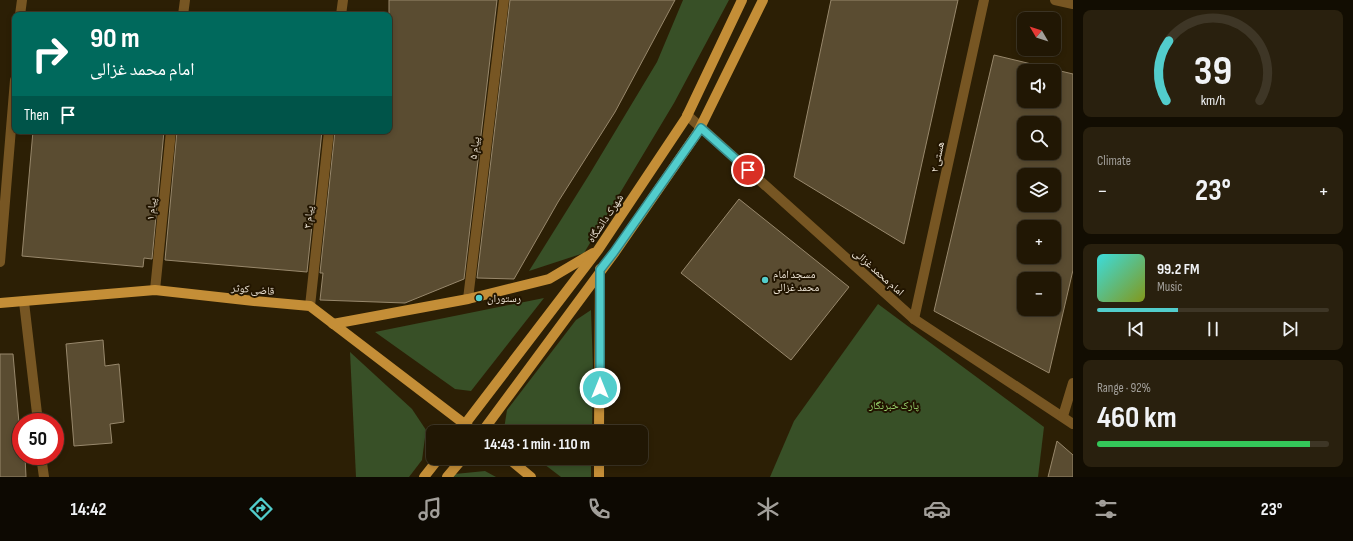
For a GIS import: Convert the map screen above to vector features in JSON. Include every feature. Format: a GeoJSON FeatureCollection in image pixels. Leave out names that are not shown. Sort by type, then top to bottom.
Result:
{"type":"FeatureCollection","features":[{"type":"Feature","properties":{"kind":"main road","name":"شهرک دانشگاه"},"geometry":{"type":"LineString","coordinates":[[464,425],[598,250],[687,115],[742,0]]}},
{"type":"Feature","properties":{"kind":"main road"},"geometry":{"type":"LineString","coordinates":[[487,425],[614,252],[701,128],[763,0]]}},
{"type":"Feature","properties":{"kind":"main road"},"geometry":{"type":"LineString","coordinates":[[333,324],[468,299],[549,279],[598,250],[600,270],[599,425]]}},
{"type":"Feature","properties":{"kind":"main road","name":"قاضی کوثر"},"geometry":{"type":"LineString","coordinates":[[0,303],[155,290],[310,306]]}},
{"type":"Feature","properties":{"kind":"main road"},"geometry":{"type":"LineString","coordinates":[[310,306],[458,425]]}},
{"type":"Feature","properties":{"kind":"main road"},"geometry":{"type":"LineString","coordinates":[[424,477],[433,465]]}},
{"type":"Feature","properties":{"kind":"main road"},"geometry":{"type":"LineString","coordinates":[[447,477],[456,465]]}},
{"type":"Feature","properties":{"kind":"main road"},"geometry":{"type":"LineString","coordinates":[[516,465],[531,477]]}},
{"type":"Feature","properties":{"kind":"main road"},"geometry":{"type":"LineString","coordinates":[[599,465],[599,477]]}},
{"type":"Feature","properties":{"kind":"street"},"geometry":{"type":"LineString","coordinates":[[20,12],[22,0]]}},
{"type":"Feature","properties":{"kind":"street"},"geometry":{"type":"LineString","coordinates":[[183,12],[184,0]]}},
{"type":"Feature","properties":{"kind":"street"},"geometry":{"type":"LineString","coordinates":[[342,12],[343,0]]}},
{"type":"Feature","properties":{"kind":"street","name":"پیام ۵"},"geometry":{"type":"LineString","coordinates":[[468,299],[504,0]]}},
{"type":"Feature","properties":{"kind":"street","name":"هستی ۲"},"geometry":{"type":"LineString","coordinates":[[914,319],[984,0]]}},
{"type":"Feature","properties":{"kind":"street"},"geometry":{"type":"LineString","coordinates":[[1055,0],[1073,4]]}},
{"type":"Feature","properties":{"kind":"street","name":"امام محمد غزالی"},"geometry":{"type":"LineString","coordinates":[[687,115],[914,319],[1073,424]]}},
{"type":"Feature","properties":{"kind":"street"},"geometry":{"type":"LineString","coordinates":[[0,262],[12,116]]}},
{"type":"Feature","properties":{"kind":"street","name":"پیام ۱"},"geometry":{"type":"LineString","coordinates":[[155,290],[171,134]]}},
{"type":"Feature","properties":{"kind":"street","name":"پیام ۳"},"geometry":{"type":"LineString","coordinates":[[310,306],[329,134]]}},
{"type":"Feature","properties":{"kind":"street"},"geometry":{"type":"LineString","coordinates":[[24,302],[37,413]]}},
{"type":"Feature","properties":{"kind":"street"},"geometry":{"type":"LineString","coordinates":[[1063,416],[1073,383]]}},
{"type":"Feature","properties":{"kind":"street"},"geometry":{"type":"LineString","coordinates":[[43,465],[44,477]]}},
{"type":"Feature","properties":{"kind":"green space"},"geometry":{"type":"Polygon","coordinates":[[[683,0],[729,0],[674,103],[584,253],[529,271],[657,62],[683,0]]]}},
{"type":"Feature","properties":{"kind":"green space"},"geometry":{"type":"Polygon","coordinates":[[[544,298],[471,391],[455,389],[375,332],[544,298]]]}},
{"type":"Feature","properties":{"kind":"green space","name":"پارک خبرنگار"},"geometry":{"type":"Polygon","coordinates":[[[878,304],[1044,427],[1038,477],[770,477],[794,421],[878,304]]]}},
{"type":"Feature","properties":{"kind":"green space"},"geometry":{"type":"Polygon","coordinates":[[[591,310],[593,369],[592,425],[505,425],[507,410],[576,320],[591,310]]]}},
{"type":"Feature","properties":{"kind":"green space"},"geometry":{"type":"Polygon","coordinates":[[[350,352],[412,409],[426,430],[422,460],[409,477],[356,477],[350,352]]]}},
{"type":"Feature","properties":{"kind":"green space"},"geometry":{"type":"Polygon","coordinates":[[[545,465],[591,465],[591,477],[561,477],[545,465]]]}},
{"type":"Feature","properties":{"kind":"green space"},"geometry":{"type":"Polygon","coordinates":[[[485,471],[496,477],[453,477],[455,474],[485,471]]]}},
{"type":"Feature","properties":{"kind":"building"},"geometry":{"type":"Polygon","coordinates":[[[389,0],[497,0],[464,279],[405,303],[320,300],[323,273],[320,273],[335,134],[392,134],[392,12],[389,12],[389,0]]]}},
{"type":"Feature","properties":{"kind":"building"},"geometry":{"type":"Polygon","coordinates":[[[510,0],[675,0],[615,112],[558,202],[514,279],[477,278],[510,0]]]}},
{"type":"Feature","properties":{"kind":"building"},"geometry":{"type":"Polygon","coordinates":[[[831,0],[958,0],[904,244],[794,177],[831,0]]]}},
{"type":"Feature","properties":{"kind":"building"},"geometry":{"type":"Polygon","coordinates":[[[994,55],[1031,64],[1017,64],[1017,108],[1061,108],[1061,71],[1073,74],[1073,270],[1049,373],[934,311],[994,55]]]}},
{"type":"Feature","properties":{"kind":"building"},"geometry":{"type":"Polygon","coordinates":[[[33,134],[164,134],[152,259],[144,258],[143,267],[22,256],[33,134]]]}},
{"type":"Feature","properties":{"kind":"building"},"geometry":{"type":"Polygon","coordinates":[[[177,134],[322,134],[307,272],[165,260],[177,134]]]}},
{"type":"Feature","properties":{"kind":"building","name":"مسجد امام محمد غزالی"},"geometry":{"type":"Polygon","coordinates":[[[739,199],[849,287],[791,360],[681,273],[739,199]]]}},
{"type":"Feature","properties":{"kind":"building"},"geometry":{"type":"Polygon","coordinates":[[[103,340],[105,366],[119,364],[124,422],[110,424],[112,443],[74,446],[66,344],[103,340]]]}},
{"type":"Feature","properties":{"kind":"building"},"geometry":{"type":"Polygon","coordinates":[[[0,354],[13,354],[18,413],[12,413],[12,465],[25,465],[26,477],[0,477],[0,354]]]}},
{"type":"Feature","properties":{"kind":"building"},"geometry":{"type":"Polygon","coordinates":[[[1057,441],[1073,455],[1073,477],[1048,477],[1057,441]]]}},
{"type":"Feature","properties":{"kind":"place","name":"مسجد امام محمد غزالی"},"geometry":{"type":"Point","coordinates":[765,280]}},
{"type":"Feature","properties":{"kind":"place","name":"رستوران"},"geometry":{"type":"Point","coordinates":[479,298]}},
{"type":"Feature","properties":{"kind":"route"},"geometry":{"type":"LineString","coordinates":[[600,388],[600,270],[701,128],[748,170]]}}]}
